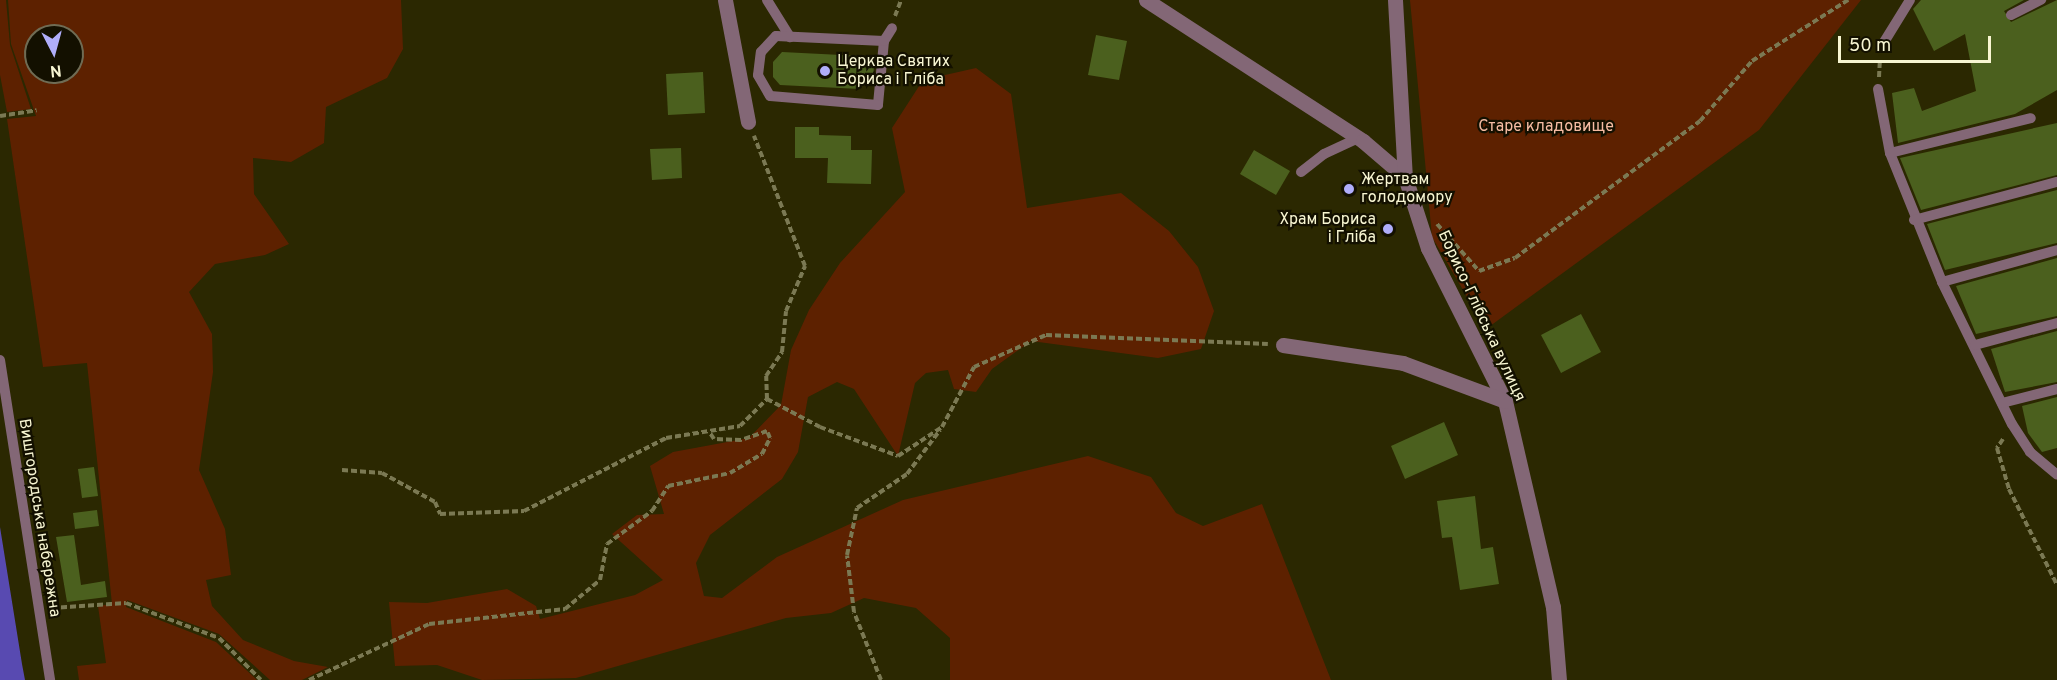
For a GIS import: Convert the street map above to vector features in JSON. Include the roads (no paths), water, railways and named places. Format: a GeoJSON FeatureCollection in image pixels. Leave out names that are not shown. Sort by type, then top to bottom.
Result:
{"type":"FeatureCollection","features":[{"type":"Feature","properties":{"kind":"street"},"geometry":{"type":"LineString","coordinates":[[724,0],[748,122]]}},
{"type":"Feature","properties":{"kind":"street"},"geometry":{"type":"LineString","coordinates":[[1146,0],[1359,138],[1405,177]]}},
{"type":"Feature","properties":{"kind":"street","name":"Борисо-Глібська вулиця"},"geometry":{"type":"LineString","coordinates":[[1395,0],[1405,177],[1428,248],[1505,401],[1553,607],[1559,680]]}},
{"type":"Feature","properties":{"kind":"street"},"geometry":{"type":"LineString","coordinates":[[1283,345],[1403,363],[1505,401]]}},
{"type":"Feature","properties":{"kind":"lane"},"geometry":{"type":"LineString","coordinates":[[766,0],[790,37]]}},
{"type":"Feature","properties":{"kind":"lane"},"geometry":{"type":"LineString","coordinates":[[1881,46],[1910,0]]}},
{"type":"Feature","properties":{"kind":"lane"},"geometry":{"type":"LineString","coordinates":[[2011,15],[2041,0]]}},
{"type":"Feature","properties":{"kind":"lane"},"geometry":{"type":"LineString","coordinates":[[884,41],[776,36],[761,52],[758,75],[770,96],[878,105],[884,41],[892,28]]}},
{"type":"Feature","properties":{"kind":"lane"},"geometry":{"type":"LineString","coordinates":[[1878,89],[1890,153],[1914,220],[1942,282],[2002,403],[2030,452],[2057,474]]}},
{"type":"Feature","properties":{"kind":"lane"},"geometry":{"type":"LineString","coordinates":[[1890,153],[2031,118]]}},
{"type":"Feature","properties":{"kind":"lane"},"geometry":{"type":"LineString","coordinates":[[1301,172],[1324,154],[1359,138]]}},
{"type":"Feature","properties":{"kind":"lane"},"geometry":{"type":"LineString","coordinates":[[1914,220],[2057,182]]}},
{"type":"Feature","properties":{"kind":"lane"},"geometry":{"type":"LineString","coordinates":[[1942,282],[2057,250]]}},
{"type":"Feature","properties":{"kind":"lane"},"geometry":{"type":"LineString","coordinates":[[1975,345],[2057,323]]}},
{"type":"Feature","properties":{"kind":"lane","name":"Вишгородська набережна"},"geometry":{"type":"LineString","coordinates":[[0,360],[50,680]]}},
{"type":"Feature","properties":{"kind":"lane"},"geometry":{"type":"LineString","coordinates":[[2002,403],[2057,389]]}},
{"type":"Feature","properties":{"kind":"place","name":"Церква Святих Бориса і Гліба"},"geometry":{"type":"Point","coordinates":[825,71]}},
{"type":"Feature","properties":{"kind":"place","name":"Жертвам голодомору"},"geometry":{"type":"Point","coordinates":[1349,189]}},
{"type":"Feature","properties":{"kind":"place","name":"Храм Бориса і Гліба"},"geometry":{"type":"Point","coordinates":[1388,229]}},
{"type":"Feature","properties":{"kind":"park label","name":"Старе кладовище"},"geometry":{"type":"Point","coordinates":[1546,127]}}]}
